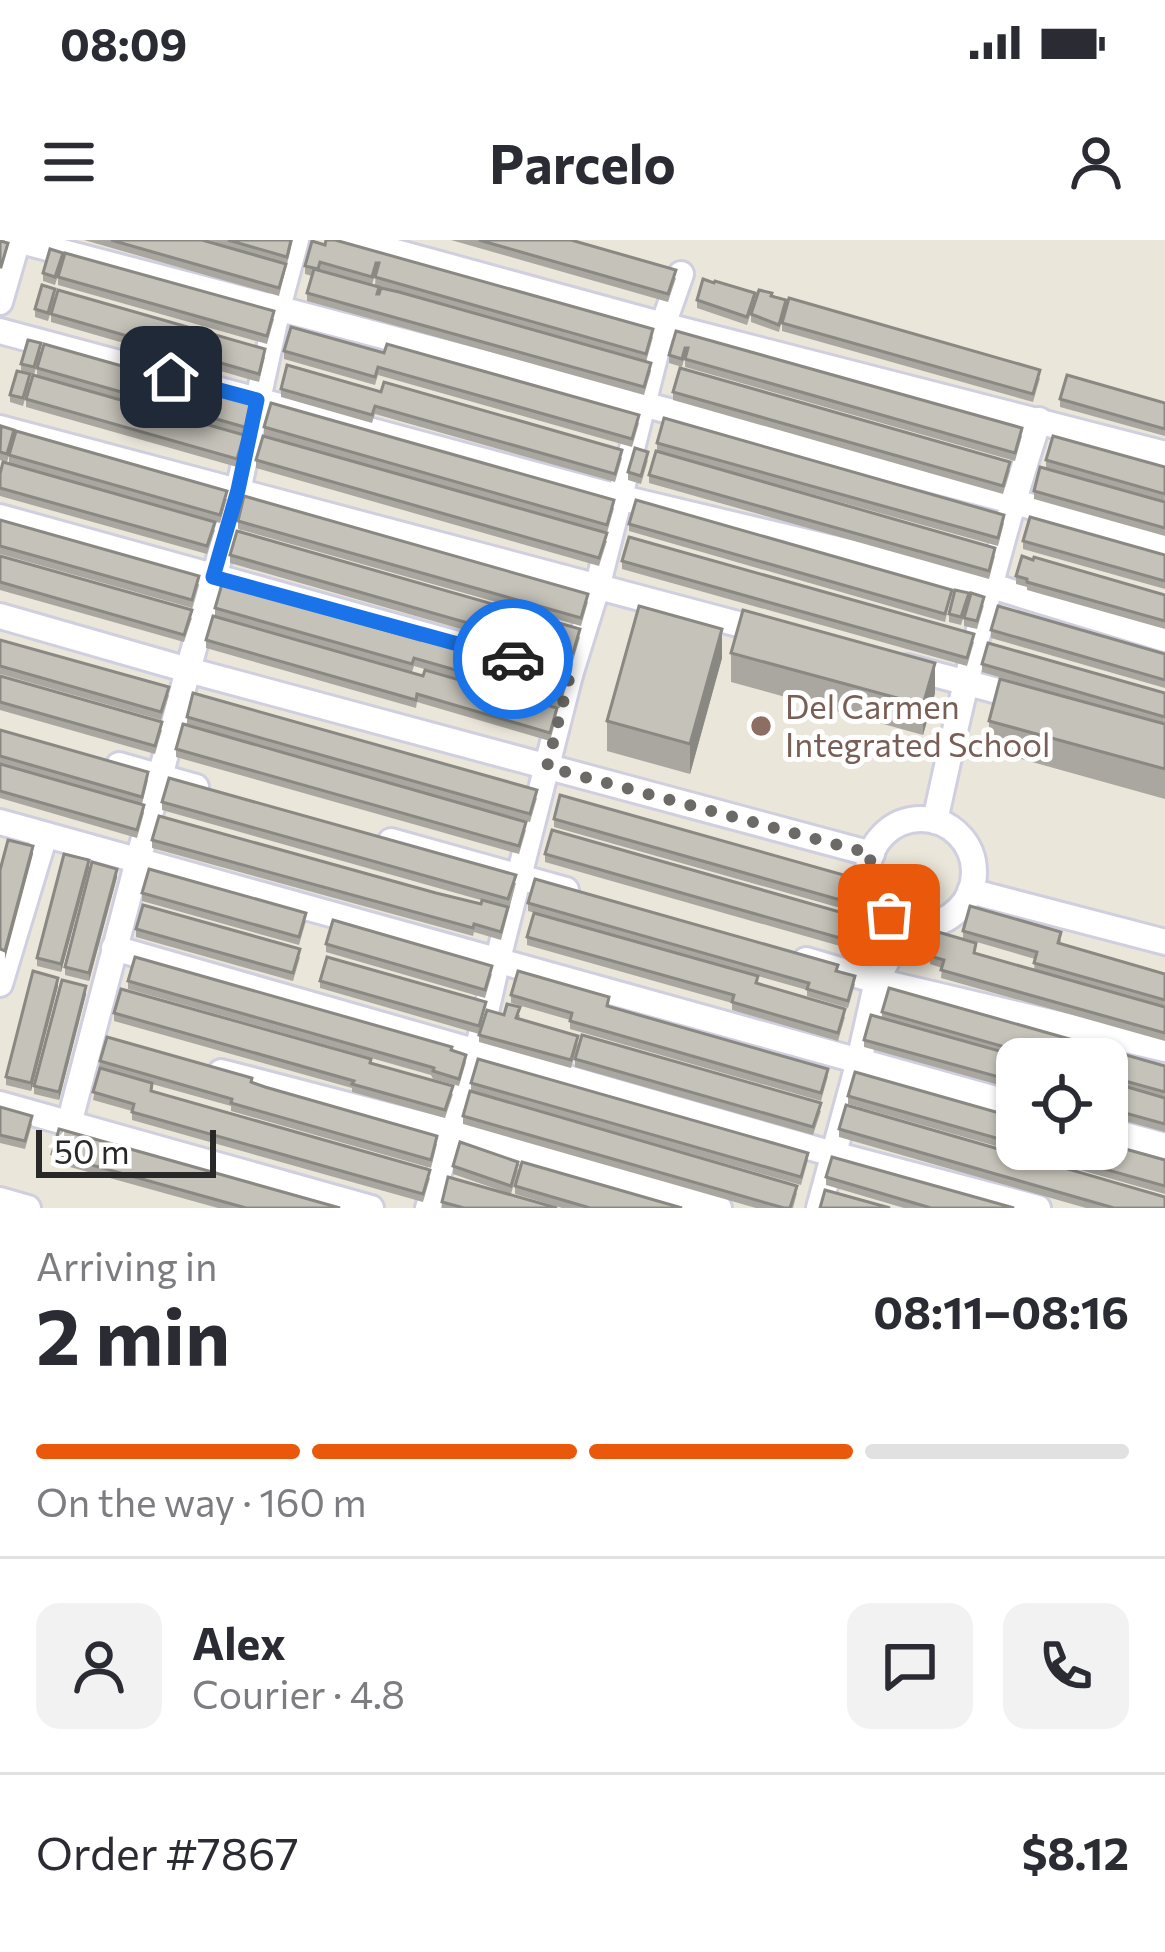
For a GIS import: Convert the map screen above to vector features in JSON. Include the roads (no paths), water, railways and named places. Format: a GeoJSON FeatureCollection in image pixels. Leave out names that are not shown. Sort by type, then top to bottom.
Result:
{"type":"FeatureCollection","features":[{"type":"Feature","properties":{"kind":"street"},"geometry":{"type":"LineString","coordinates":[[0,302],[18,240],[1165,545]]}},
{"type":"Feature","properties":{"kind":"street"},"geometry":{"type":"LineString","coordinates":[[69,1124],[102,1040],[114,948],[238,490],[296,240]]}},
{"type":"Feature","properties":{"kind":"street"},"geometry":{"type":"LineString","coordinates":[[352,240],[1165,454]]}},
{"type":"Feature","properties":{"kind":"street"},"geometry":{"type":"LineString","coordinates":[[428,1208],[477,1052],[570,675],[597,588],[663,325],[681,274]]}},
{"type":"Feature","properties":{"kind":"street"},"geometry":{"type":"LineString","coordinates":[[0,331],[618,497],[992,586],[1165,639]]}},
{"type":"Feature","properties":{"kind":"street"},"geometry":{"type":"LineString","coordinates":[[935,821],[965,682],[1012,501],[1039,420]]}},
{"type":"Feature","properties":{"kind":"street"},"geometry":{"type":"LineString","coordinates":[[0,428],[781,635]]}},
{"type":"Feature","properties":{"kind":"street"},"geometry":{"type":"LineString","coordinates":[[0,517],[570,675]]}},
{"type":"Feature","properties":{"kind":"street"},"geometry":{"type":"LineString","coordinates":[[0,616],[872,854]]}},
{"type":"Feature","properties":{"kind":"street"},"geometry":{"type":"LineString","coordinates":[[873,659],[1054,706]]}},
{"type":"Feature","properties":{"kind":"street"},"geometry":{"type":"LineString","coordinates":[[91,757],[227,795]]}},
{"type":"Feature","properties":{"kind":"street"},"geometry":{"type":"LineString","coordinates":[[912,820],[935,821],[961,836],[970,850],[975,867],[967,901],[940,923],[904,923],[889,915],[869,886],[872,854],[881,836],[895,826],[912,820]]}},
{"type":"Feature","properties":{"kind":"street"},"geometry":{"type":"LineString","coordinates":[[0,822],[996,1099]]}},
{"type":"Feature","properties":{"kind":"street"},"geometry":{"type":"LineString","coordinates":[[362,832],[586,896]]}},
{"type":"Feature","properties":{"kind":"street"},"geometry":{"type":"LineString","coordinates":[[0,984],[45,836]]}},
{"type":"Feature","properties":{"kind":"street"},"geometry":{"type":"LineString","coordinates":[[970,891],[1165,942]]}},
{"type":"Feature","properties":{"kind":"street"},"geometry":{"type":"LineString","coordinates":[[819,1208],[877,981],[904,923]]}},
{"type":"Feature","properties":{"kind":"street"},"geometry":{"type":"LineString","coordinates":[[114,948],[1038,1208]]}},
{"type":"Feature","properties":{"kind":"street"},"geometry":{"type":"LineString","coordinates":[[787,955],[1165,1049]]}},
{"type":"Feature","properties":{"kind":"street"},"geometry":{"type":"LineString","coordinates":[[203,1067],[718,1208]]}},
{"type":"Feature","properties":{"kind":"street"},"geometry":{"type":"LineString","coordinates":[[0,1104],[371,1208]]}},
{"type":"Feature","properties":{"kind":"street"},"geometry":{"type":"LineString","coordinates":[[1128,1136],[1165,1146]]}},
{"type":"Feature","properties":{"kind":"street"},"geometry":{"type":"LineString","coordinates":[[0,1200],[28,1208]]}},
{"type":"Feature","properties":{"kind":"place","name":"Del Carmen Integrated School"},"geometry":{"type":"Point","coordinates":[761,726]}}]}
